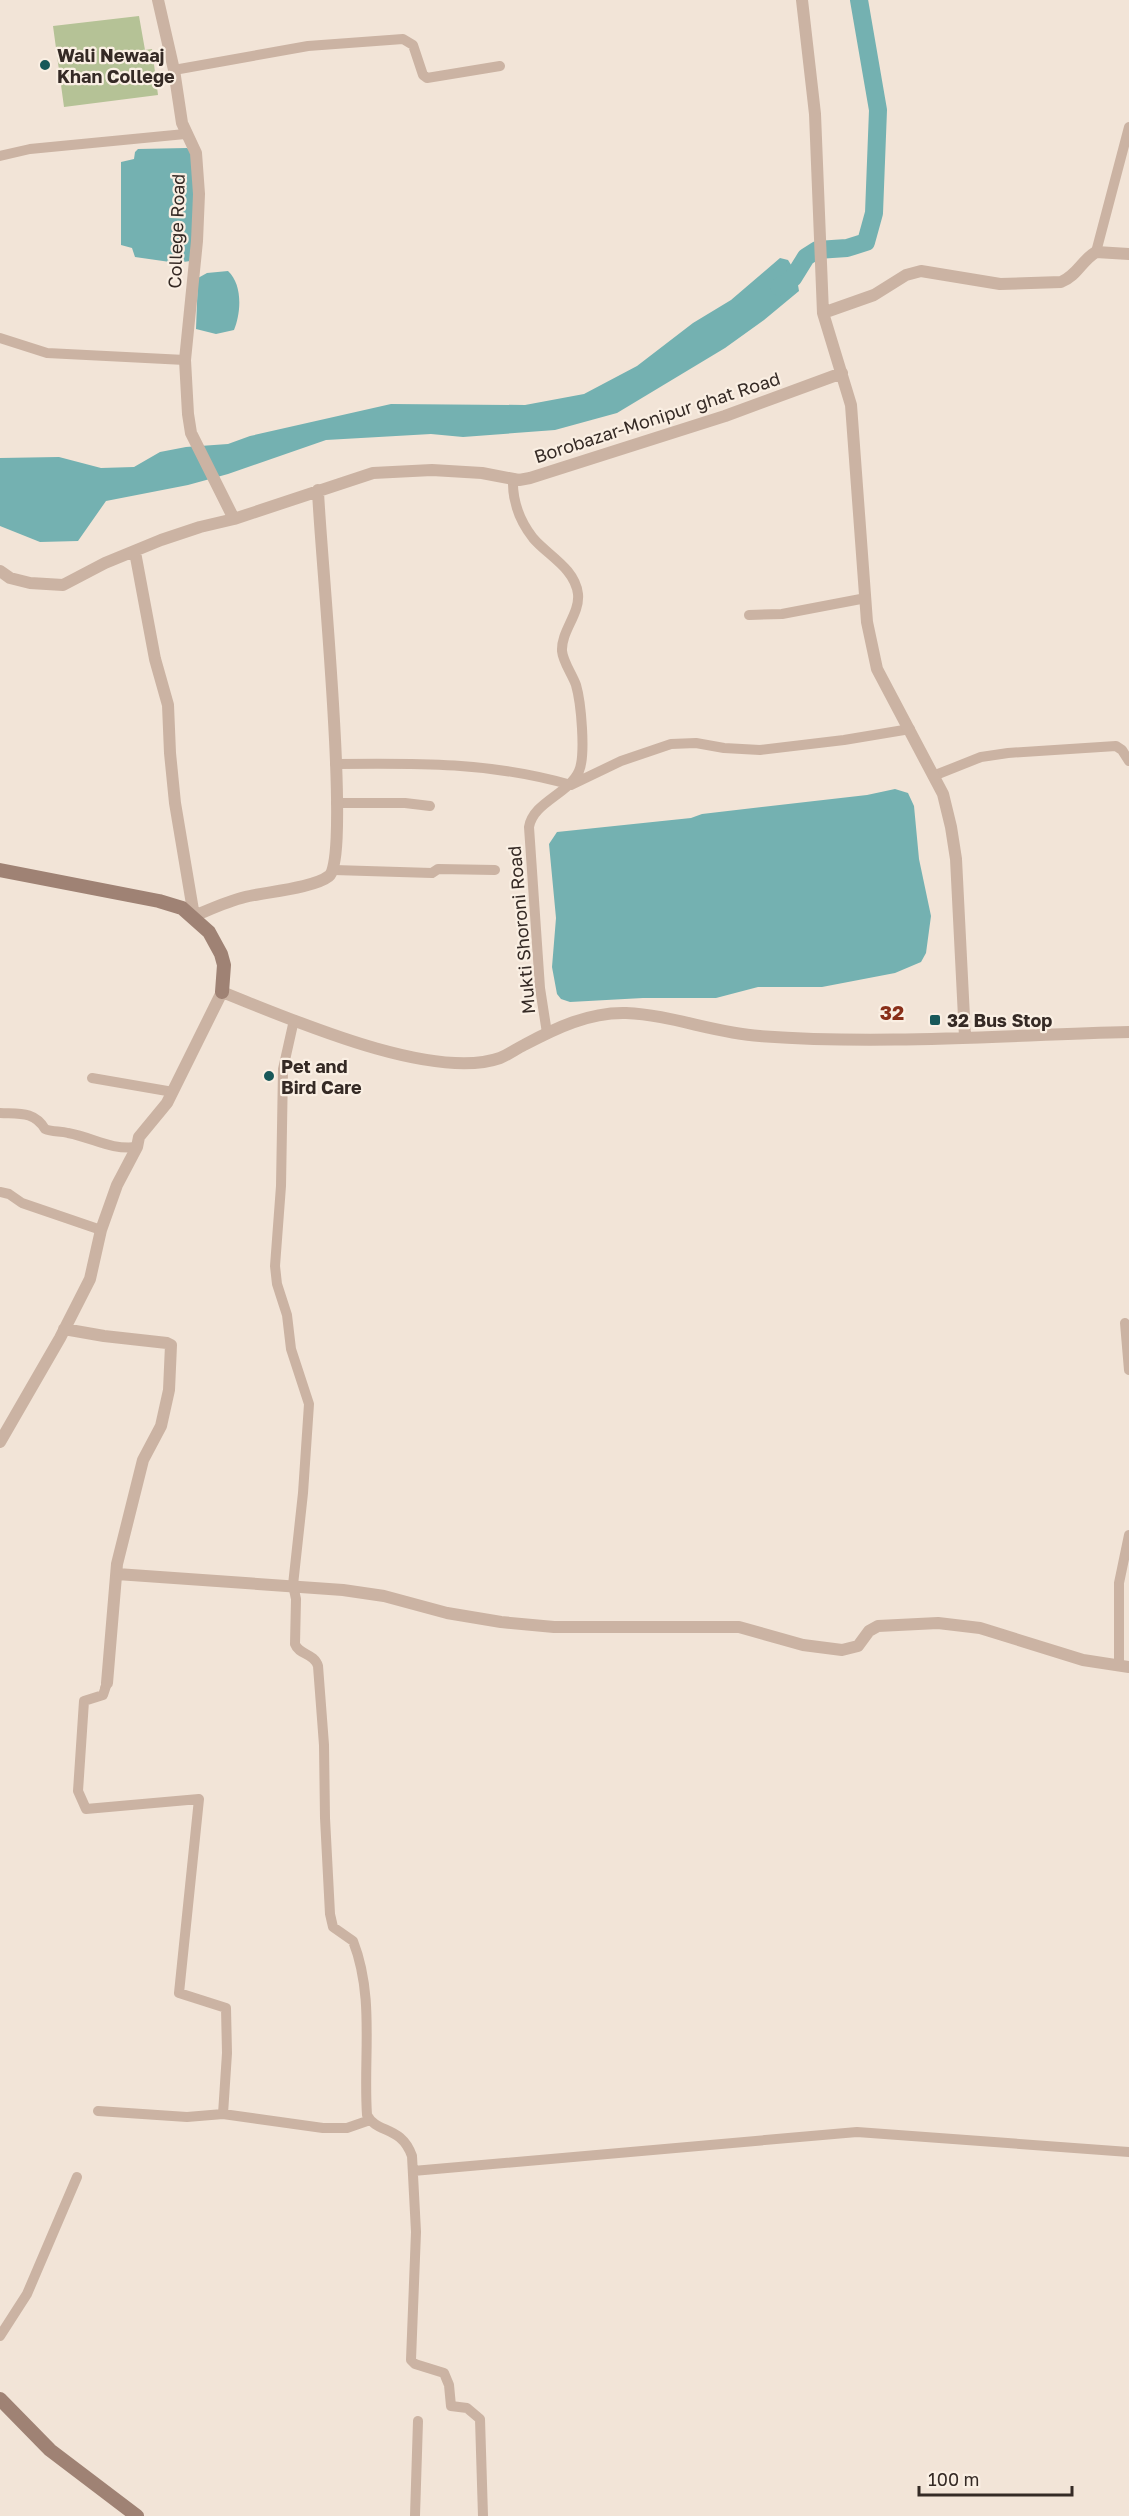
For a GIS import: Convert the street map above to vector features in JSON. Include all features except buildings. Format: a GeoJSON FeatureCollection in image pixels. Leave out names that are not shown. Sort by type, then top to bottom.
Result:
{"type":"FeatureCollection","features":[{"type":"Feature","properties":{"kind":"main road"},"geometry":{"type":"LineString","coordinates":[[0,870],[159,901],[182,908],[194,916],[209,932],[221,954],[224,965],[222,992]]}},
{"type":"Feature","properties":{"kind":"main road"},"geometry":{"type":"LineString","coordinates":[[0,2399],[50,2450],[137,2516]]}},
{"type":"Feature","properties":{"kind":"street","name":"College Road"},"geometry":{"type":"LineString","coordinates":[[158,0],[174,70],[185,134],[196,153],[199,194],[197,241],[185,360],[186,396],[191,433],[234,519]]}},
{"type":"Feature","properties":{"kind":"street"},"geometry":{"type":"LineString","coordinates":[[802,0],[814,96],[823,313],[851,405],[867,622],[877,669],[943,794],[956,859],[965,1037]]}},
{"type":"Feature","properties":{"kind":"street"},"geometry":{"type":"LineString","coordinates":[[174,70],[308,46],[403,39],[413,45],[423,75],[427,78],[500,66]]}},
{"type":"Feature","properties":{"kind":"street"},"geometry":{"type":"LineString","coordinates":[[823,313],[874,295],[913,272],[921,271],[1000,284],[1061,282],[1071,279],[1086,260],[1096,252],[1129,127]]}},
{"type":"Feature","properties":{"kind":"street"},"geometry":{"type":"LineString","coordinates":[[0,156],[30,149],[185,134]]}},
{"type":"Feature","properties":{"kind":"street"},"geometry":{"type":"LineString","coordinates":[[1096,252],[1129,254]]}},
{"type":"Feature","properties":{"kind":"street"},"geometry":{"type":"LineString","coordinates":[[0,338],[47,353],[185,360]]}},
{"type":"Feature","properties":{"kind":"street","name":"Borobazar-Monipur ghat Road"},"geometry":{"type":"LineString","coordinates":[[0,571],[10,578],[30,583],[63,585],[105,563],[200,527],[234,519],[373,473],[432,470],[530,478],[725,416],[842,374]]}},
{"type":"Feature","properties":{"kind":"street","name":"Mukti Shoroni Road"},"geometry":{"type":"LineString","coordinates":[[513,478],[516,510],[532,537],[571,576],[578,593],[576,611],[562,649],[575,684],[582,719],[582,764],[571,785],[534,815],[529,827],[540,988],[547,1033]]}},
{"type":"Feature","properties":{"kind":"street"},"geometry":{"type":"LineString","coordinates":[[135,552],[155,659],[168,705],[175,803],[194,916],[243,898],[313,883],[330,876],[336,863],[330,646],[318,490]]}},
{"type":"Feature","properties":{"kind":"street"},"geometry":{"type":"LineString","coordinates":[[749,615],[782,614],[866,598]]}},
{"type":"Feature","properties":{"kind":"street"},"geometry":{"type":"LineString","coordinates":[[335,764],[452,764],[488,767],[539,776],[571,785],[621,761],[671,744],[696,743],[724,748],[760,750],[910,729]]}},
{"type":"Feature","properties":{"kind":"street"},"geometry":{"type":"LineString","coordinates":[[933,776],[981,758],[1008,753],[1116,746],[1129,760]]}},
{"type":"Feature","properties":{"kind":"street"},"geometry":{"type":"LineString","coordinates":[[336,803],[405,803],[430,806]]}},
{"type":"Feature","properties":{"kind":"street"},"geometry":{"type":"LineString","coordinates":[[334,870],[432,873],[438,869],[495,870]]}},
{"type":"Feature","properties":{"kind":"street"},"geometry":{"type":"LineString","coordinates":[[0,1442],[90,1279],[101,1230],[117,1185],[137,1147],[139,1137],[167,1104],[222,992],[380,1050],[411,1057],[475,1063],[501,1058],[547,1033],[576,1021],[599,1015],[626,1013],[673,1019],[758,1036],[850,1040],[1129,1032]]}},
{"type":"Feature","properties":{"kind":"street"},"geometry":{"type":"LineString","coordinates":[[294,1020],[283,1069],[281,1186],[275,1266],[277,1284],[287,1315],[291,1349],[309,1409],[293,1586],[296,1599],[296,1646],[312,1657],[318,1666],[324,1745],[330,1914],[333,1927],[353,1941],[361,1970],[366,2012],[367,2107],[370,2121]]}},
{"type":"Feature","properties":{"kind":"street"},"geometry":{"type":"LineString","coordinates":[[92,1078],[173,1092]]}},
{"type":"Feature","properties":{"kind":"street"},"geometry":{"type":"LineString","coordinates":[[0,1113],[27,1114],[39,1119],[45,1129],[50,1131],[68,1133],[119,1149],[137,1147]]}},
{"type":"Feature","properties":{"kind":"street"},"geometry":{"type":"LineString","coordinates":[[0,1192],[9,1194],[22,1203],[101,1230]]}},
{"type":"Feature","properties":{"kind":"street"},"geometry":{"type":"LineString","coordinates":[[1125,1323],[1129,1370]]}},
{"type":"Feature","properties":{"kind":"street"},"geometry":{"type":"LineString","coordinates":[[64,1329],[171,1345],[169,1390],[161,1426],[143,1460],[117,1564],[106,1686],[103,1695],[84,1701],[78,1791],[86,1809],[199,1799],[178,1993],[226,2008],[227,2053],[223,2114]]}},
{"type":"Feature","properties":{"kind":"street"},"geometry":{"type":"LineString","coordinates":[[117,1574],[293,1586],[384,1596],[447,1613],[501,1622],[581,1628],[739,1627],[803,1645],[842,1650],[858,1646],[869,1631],[878,1626],[939,1623],[980,1628],[1083,1660],[1124,1666],[1119,1583],[1129,1535]]}},
{"type":"Feature","properties":{"kind":"street"},"geometry":{"type":"LineString","coordinates":[[98,2111],[187,2118],[223,2114],[323,2128],[347,2128],[370,2121],[389,2130],[408,2145],[412,2156],[416,2232],[411,2360],[415,2364],[444,2373],[449,2385],[451,2406],[467,2408],[480,2419],[483,2516]]}},
{"type":"Feature","properties":{"kind":"street"},"geometry":{"type":"LineString","coordinates":[[413,2171],[857,2132],[1129,2152]]}},
{"type":"Feature","properties":{"kind":"street"},"geometry":{"type":"LineString","coordinates":[[0,2336],[27,2294],[44,2249],[77,2177]]}},
{"type":"Feature","properties":{"kind":"street"},"geometry":{"type":"LineString","coordinates":[[415,2516],[418,2421]]}},
{"type":"Feature","properties":{"kind":"green space"},"geometry":{"type":"Polygon","coordinates":[[[139,16],[145,50],[152,49],[158,95],[64,107],[53,26],[139,16]]]}},
{"type":"Feature","properties":{"kind":"water"},"geometry":{"type":"Polygon","coordinates":[[[187,148],[191,151],[195,198],[190,261],[177,263],[135,257],[132,248],[121,245],[121,162],[134,159],[138,149],[187,148]]]}},
{"type":"Feature","properties":{"kind":"water"},"geometry":{"type":"Polygon","coordinates":[[[780,258],[788,260],[796,273],[799,291],[725,348],[617,413],[555,430],[463,437],[431,434],[326,440],[228,474],[188,485],[106,501],[78,541],[40,542],[0,526],[0,458],[59,457],[101,468],[134,467],[160,452],[186,447],[228,444],[250,436],[391,404],[525,405],[584,394],[637,366],[693,323],[731,300],[780,258]]]}},
{"type":"Feature","properties":{"kind":"water"},"geometry":{"type":"Polygon","coordinates":[[[228,271],[236,284],[239,299],[234,330],[216,334],[196,329],[198,278],[207,273],[228,271]]]}},
{"type":"Feature","properties":{"kind":"water"},"geometry":{"type":"Polygon","coordinates":[[[895,789],[908,793],[914,806],[919,859],[931,916],[926,953],[921,962],[895,973],[822,987],[758,987],[716,998],[643,998],[570,1002],[561,999],[557,994],[552,967],[556,918],[549,844],[557,832],[691,818],[702,814],[867,795],[895,789]]]}},
{"type":"Feature","properties":{"kind":"waterway"},"geometry":{"type":"LineString","coordinates":[[779,287],[793,278],[806,257],[817,250],[847,248],[866,242],[874,213],[878,110],[859,0]]}},
{"type":"Feature","properties":{"kind":"place","name":"Wali Newaaj Khan College"},"geometry":{"type":"Point","coordinates":[45,65]}},
{"type":"Feature","properties":{"kind":"place","name":"32 Bus Stop"},"geometry":{"type":"Point","coordinates":[935,1020]}},
{"type":"Feature","properties":{"kind":"place","name":"Pet and Bird Care"},"geometry":{"type":"Point","coordinates":[269,1076]}},
{"type":"Feature","properties":{"kind":"district","name":"32"},"geometry":{"type":"Point","coordinates":[892,1012]}}]}
